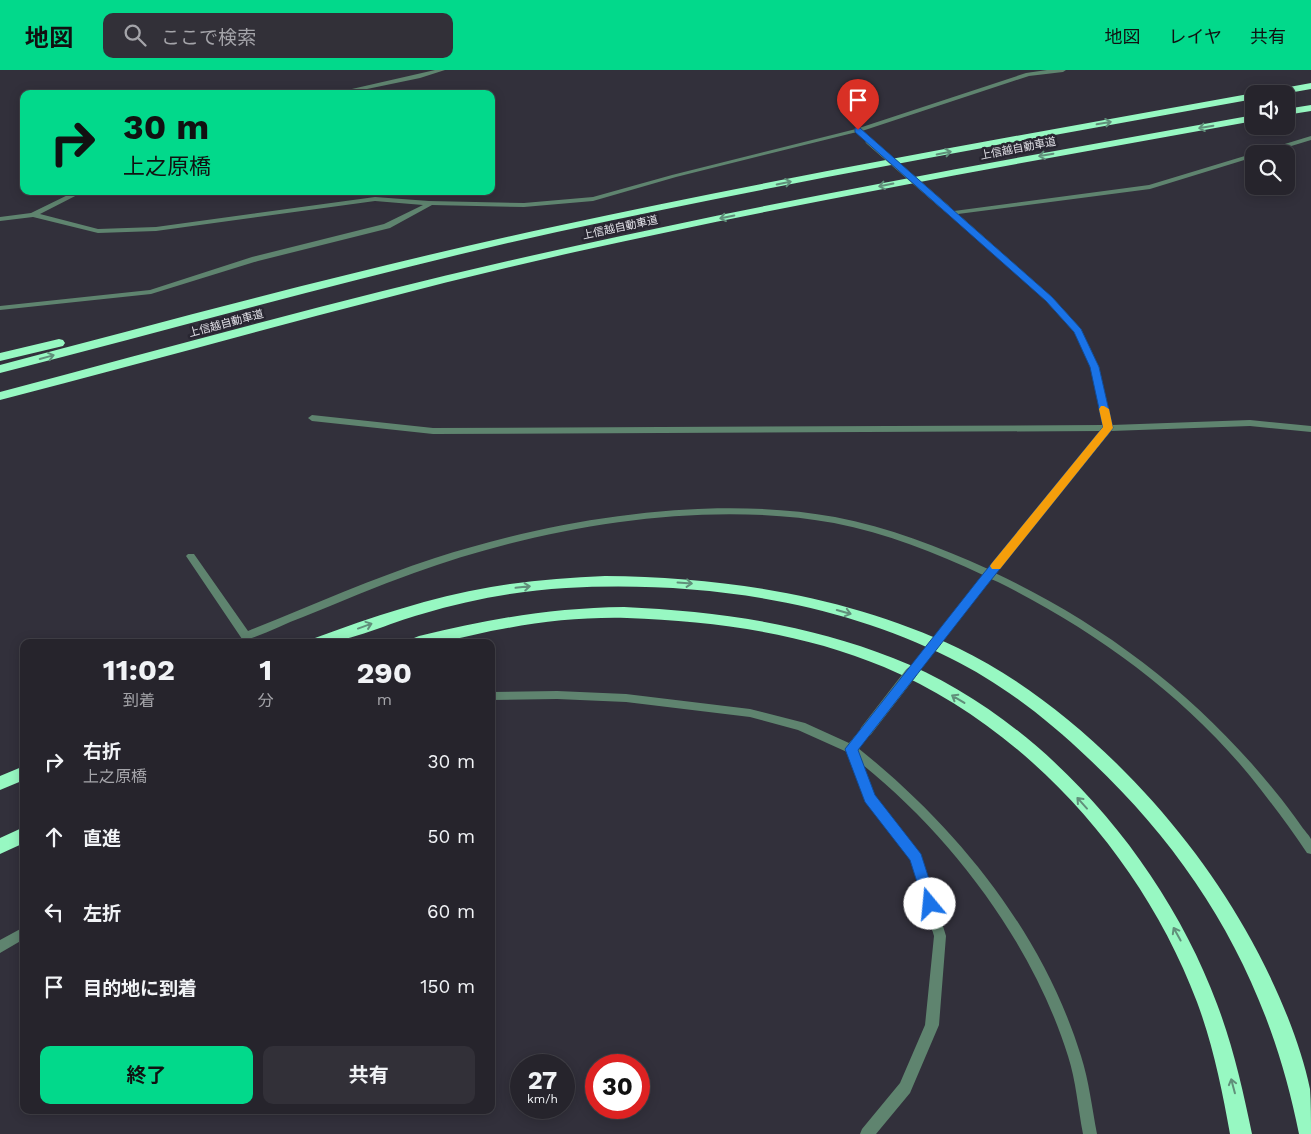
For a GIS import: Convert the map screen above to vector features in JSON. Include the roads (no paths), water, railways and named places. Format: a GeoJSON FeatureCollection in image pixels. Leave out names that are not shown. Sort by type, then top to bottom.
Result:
{"type":"FeatureCollection","features":[{"type":"Feature","properties":{"kind":"highway"},"geometry":{"type":"LineString","coordinates":[[1295,89],[1311,86]]}},
{"type":"Feature","properties":{"kind":"highway","name":"上信越自動車道"},"geometry":{"type":"LineString","coordinates":[[0,369],[376,272],[554,230],[864,167],[1245,98]]}},
{"type":"Feature","properties":{"kind":"highway"},"geometry":{"type":"LineString","coordinates":[[1295,111],[1311,108]]}},
{"type":"Feature","properties":{"kind":"highway","name":"上信越自動車道"},"geometry":{"type":"LineString","coordinates":[[0,396],[413,288],[572,250],[891,184],[1245,120]]}},
{"type":"Feature","properties":{"kind":"highway"},"geometry":{"type":"LineString","coordinates":[[0,357],[384,264],[554,230]]}},
{"type":"Feature","properties":{"kind":"highway"},"geometry":{"type":"LineString","coordinates":[[0,404],[190,345]]}},
{"type":"Feature","properties":{"kind":"highway"},"geometry":{"type":"LineString","coordinates":[[328,639],[380,620],[436,604],[514,588],[579,582],[646,580],[716,586],[780,596],[843,612],[906,632],[964,658],[1014,689],[1063,726],[1091,752],[1161,823],[1209,886],[1249,955],[1283,1034],[1307,1117],[1310,1134]]}},
{"type":"Feature","properties":{"kind":"highway"},"geometry":{"type":"LineString","coordinates":[[431,639],[521,620],[580,613],[700,618],[761,625],[817,639],[876,658],[936,685],[976,710],[1023,746],[1071,790],[1113,837],[1154,893],[1187,953],[1214,1020],[1235,1091],[1242,1134]]}},
{"type":"Feature","properties":{"kind":"highway"},"geometry":{"type":"LineString","coordinates":[[0,783],[20,775]]}},
{"type":"Feature","properties":{"kind":"highway"},"geometry":{"type":"LineString","coordinates":[[0,847],[20,836]]}},
{"type":"Feature","properties":{"kind":"street"},"geometry":{"type":"LineString","coordinates":[[352,90],[442,70]]}},
{"type":"Feature","properties":{"kind":"street"},"geometry":{"type":"LineString","coordinates":[[33,215],[98,232],[156,229],[375,199],[430,204],[524,205],[593,199],[674,176],[858,130],[1028,74],[1063,70]]}},
{"type":"Feature","properties":{"kind":"street"},"geometry":{"type":"LineString","coordinates":[[858,130],[1049,299],[1078,331],[1095,367],[1108,428]]}},
{"type":"Feature","properties":{"kind":"street"},"geometry":{"type":"LineString","coordinates":[[1286,145],[1311,138]]}},
{"type":"Feature","properties":{"kind":"street"},"geometry":{"type":"LineString","coordinates":[[949,210],[1150,186],[1245,157]]}},
{"type":"Feature","properties":{"kind":"street"},"geometry":{"type":"LineString","coordinates":[[0,219],[33,215],[74,195]]}},
{"type":"Feature","properties":{"kind":"street"},"geometry":{"type":"LineString","coordinates":[[0,308],[151,292],[255,259],[387,226],[430,204]]}},
{"type":"Feature","properties":{"kind":"street"},"geometry":{"type":"LineString","coordinates":[[312,418],[433,431],[1108,428],[1250,423],[1311,428]]}},
{"type":"Feature","properties":{"kind":"street"},"geometry":{"type":"LineString","coordinates":[[851,749],[1108,428]]}},
{"type":"Feature","properties":{"kind":"street"},"geometry":{"type":"LineString","coordinates":[[191,556],[246,636],[387,579],[465,552],[538,534],[610,521],[681,515],[741,513],[808,516],[864,528],[924,546],[986,578],[1068,614],[1131,656],[1188,703],[1238,753],[1287,812],[1311,849]]}},
{"type":"Feature","properties":{"kind":"street"},"geometry":{"type":"LineString","coordinates":[[495,696],[557,695],[626,698],[750,714],[801,726],[851,749],[886,777],[925,815],[966,860],[1012,923],[1050,991],[1074,1057],[1090,1134]]}},
{"type":"Feature","properties":{"kind":"street"},"geometry":{"type":"LineString","coordinates":[[851,749],[870,798],[916,858],[940,936],[932,1025],[905,1088],[867,1134]]}},
{"type":"Feature","properties":{"kind":"street"},"geometry":{"type":"LineString","coordinates":[[0,947],[20,934]]}}]}
